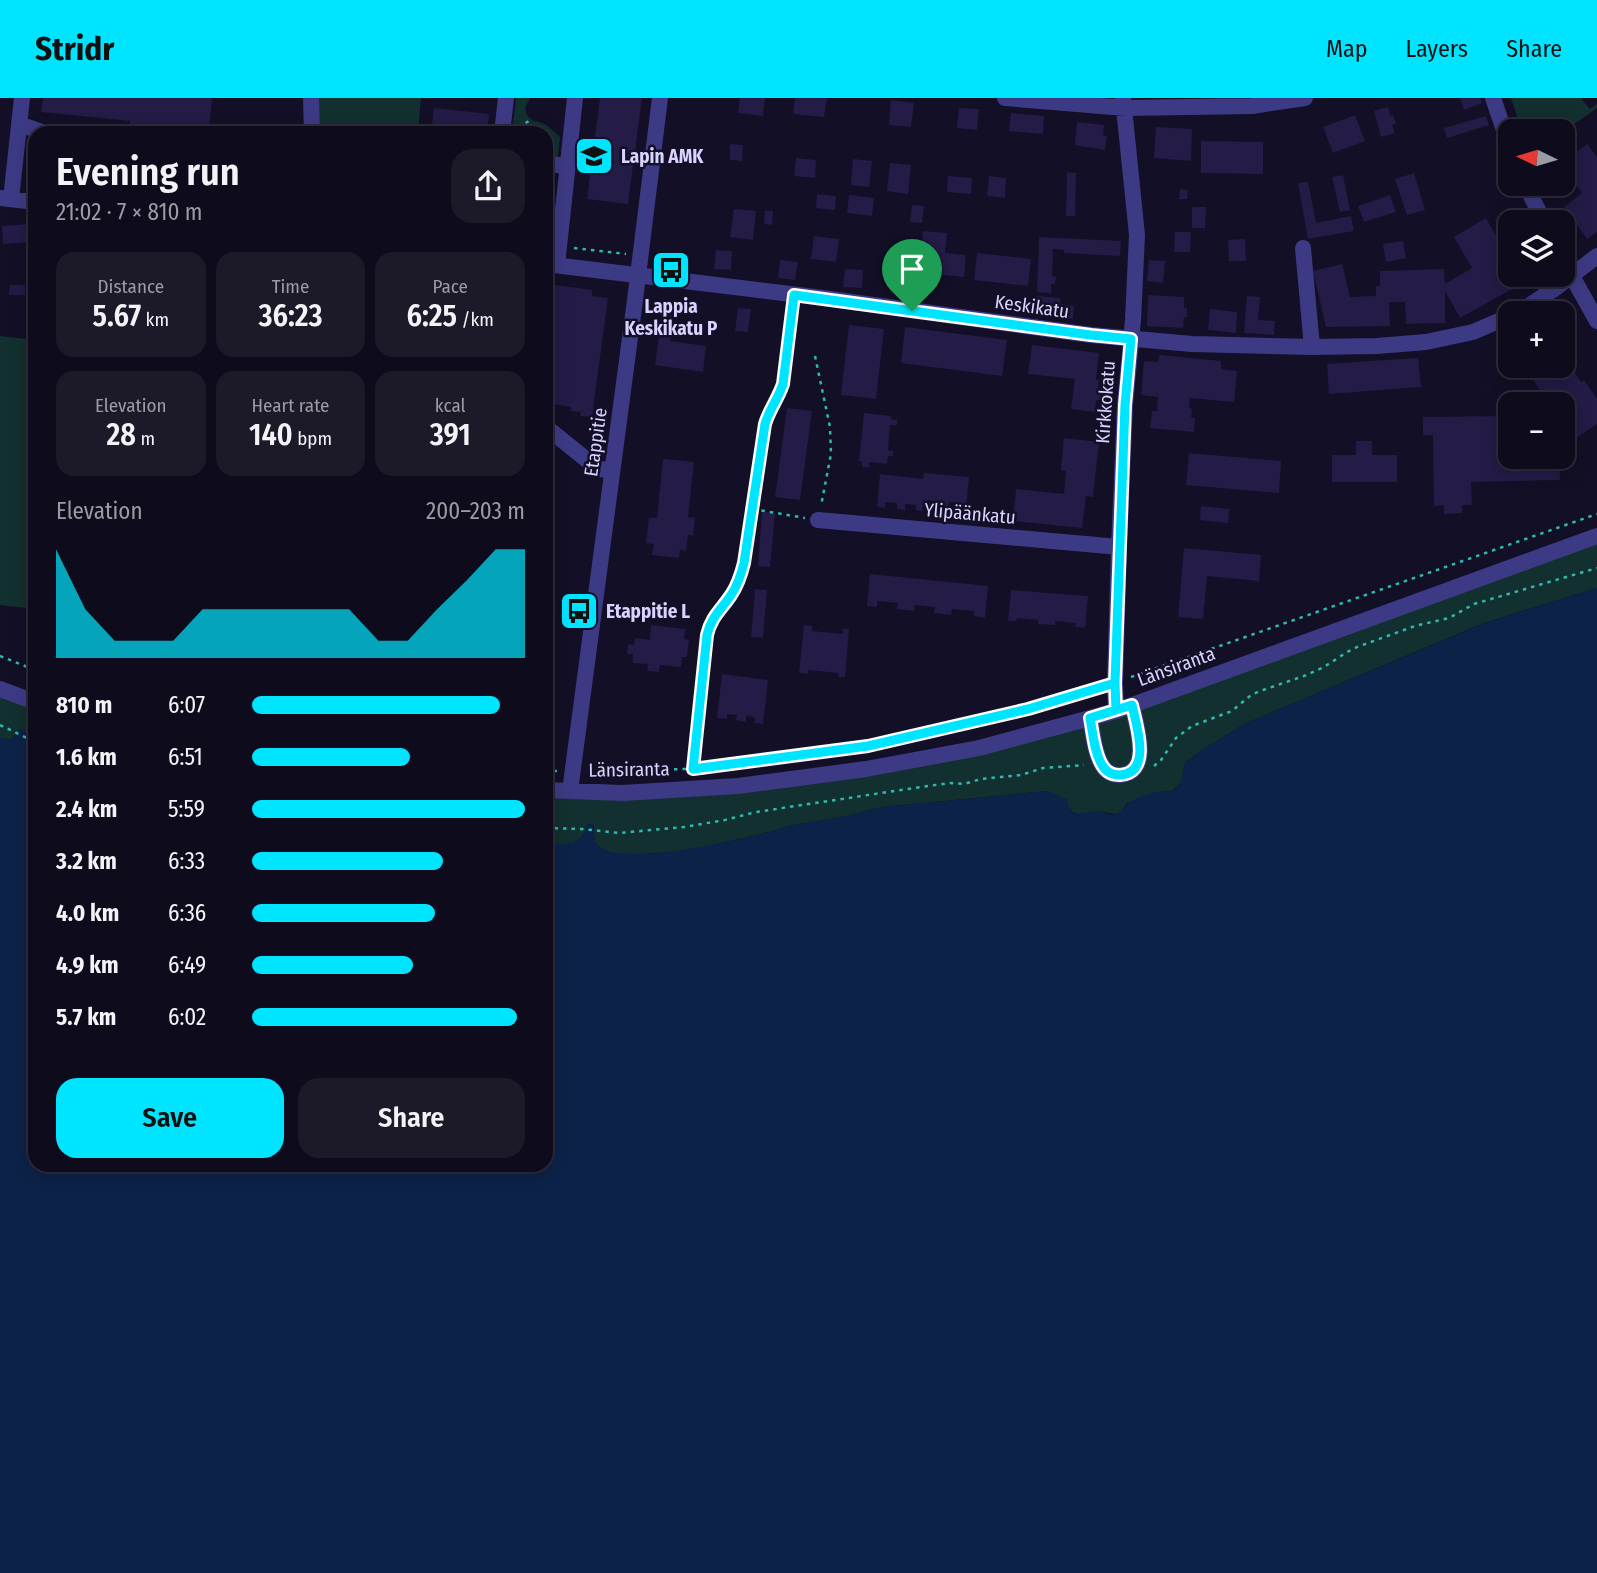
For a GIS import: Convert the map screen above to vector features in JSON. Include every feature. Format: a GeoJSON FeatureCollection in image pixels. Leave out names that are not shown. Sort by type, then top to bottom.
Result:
{"type":"FeatureCollection","features":[{"type":"Feature","properties":{"kind":"street"},"geometry":{"type":"LineString","coordinates":[[22,98],[19,124],[8,160],[6,199],[28,201]]}},
{"type":"Feature","properties":{"kind":"street"},"geometry":{"type":"LineString","coordinates":[[311,98],[312,126]]}},
{"type":"Feature","properties":{"kind":"street"},"geometry":{"type":"LineString","coordinates":[[503,126],[506,98]]}},
{"type":"Feature","properties":{"kind":"street"},"geometry":{"type":"LineString","coordinates":[[553,260],[559,247],[575,98]]}},
{"type":"Feature","properties":{"kind":"street","name":"Etappitie"},"geometry":{"type":"LineString","coordinates":[[570,791],[660,98]]}},
{"type":"Feature","properties":{"kind":"street"},"geometry":{"type":"LineString","coordinates":[[1005,98],[1252,106],[1305,98]]}},
{"type":"Feature","properties":{"kind":"street"},"geometry":{"type":"LineString","coordinates":[[1493,98],[1500,119]]}},
{"type":"Feature","properties":{"kind":"street","name":"Kirkkokatu"},"geometry":{"type":"LineString","coordinates":[[1124,103],[1137,235],[1125,405],[1115,683],[1140,744],[1139,762],[1133,771]]}},
{"type":"Feature","properties":{"kind":"street"},"geometry":{"type":"LineString","coordinates":[[19,124],[28,127]]}},
{"type":"Feature","properties":{"kind":"street"},"geometry":{"type":"LineString","coordinates":[[553,165],[568,166]]}},
{"type":"Feature","properties":{"kind":"street"},"geometry":{"type":"LineString","coordinates":[[1303,248],[1312,347]]}},
{"type":"Feature","properties":{"kind":"street"},"geometry":{"type":"LineString","coordinates":[[1575,272],[1597,256]]}},
{"type":"Feature","properties":{"kind":"street","name":"Keskikatu"},"geometry":{"type":"LineString","coordinates":[[553,264],[1091,335],[1192,344],[1377,346],[1426,342],[1473,332],[1498,321]]}},
{"type":"Feature","properties":{"kind":"street"},"geometry":{"type":"LineString","coordinates":[[1575,282],[1597,321]]}},
{"type":"Feature","properties":{"kind":"street"},"geometry":{"type":"LineString","coordinates":[[1536,301],[1557,287]]}},
{"type":"Feature","properties":{"kind":"street"},"geometry":{"type":"LineString","coordinates":[[553,433],[598,469],[612,470]]}},
{"type":"Feature","properties":{"kind":"street","name":"Ylipäänkatu"},"geometry":{"type":"LineString","coordinates":[[818,520],[1119,547]]}},
{"type":"Feature","properties":{"kind":"street","name":"Länsiranta"},"geometry":{"type":"LineString","coordinates":[[553,790],[622,793],[738,786],[866,769],[979,748],[1124,708],[1597,537]]}},
{"type":"Feature","properties":{"kind":"street"},"geometry":{"type":"LineString","coordinates":[[0,689],[28,699]]}},
{"type":"Feature","properties":{"kind":"street"},"geometry":{"type":"LineString","coordinates":[[1090,718],[1101,765],[1116,775],[1133,771]]}},
{"type":"Feature","properties":{"kind":"path"},"geometry":{"type":"LineString","coordinates":[[559,247],[640,256]]}},
{"type":"Feature","properties":{"kind":"path"},"geometry":{"type":"LineString","coordinates":[[693,769],[707,635],[712,618],[740,580],[765,424],[783,384],[794,295]]}},
{"type":"Feature","properties":{"kind":"path"},"geometry":{"type":"LineString","coordinates":[[753,509],[818,520],[831,454],[830,427],[815,356]]}},
{"type":"Feature","properties":{"kind":"path"},"geometry":{"type":"LineString","coordinates":[[553,771],[693,769],[868,746],[1028,709],[1115,683],[1597,514]]}},
{"type":"Feature","properties":{"kind":"path"},"geometry":{"type":"LineString","coordinates":[[1133,771],[1151,768],[1161,760],[1176,738],[1192,726],[1233,711],[1251,695],[1304,676],[1347,652],[1415,626],[1449,618],[1474,604],[1597,568]]}},
{"type":"Feature","properties":{"kind":"path"},"geometry":{"type":"LineString","coordinates":[[0,656],[28,667]]}},
{"type":"Feature","properties":{"kind":"path"},"geometry":{"type":"LineString","coordinates":[[0,725],[28,739]]}},
{"type":"Feature","properties":{"kind":"path"},"geometry":{"type":"LineString","coordinates":[[553,828],[619,833],[684,827],[756,812],[1021,775],[1043,768],[1101,765]]}},
{"type":"Feature","properties":{"kind":"green space"},"geometry":{"type":"Polygon","coordinates":[[[317,98],[421,98],[419,126],[314,126],[317,98]]]}},
{"type":"Feature","properties":{"kind":"green space"},"geometry":{"type":"Polygon","coordinates":[[[516,98],[530,98],[525,108],[528,117],[547,126],[513,126],[516,98]]]}},
{"type":"Feature","properties":{"kind":"green space"},"geometry":{"type":"Polygon","coordinates":[[[1511,98],[1581,98],[1590,109],[1597,104],[1597,108],[1575,124],[1575,119],[1518,119],[1511,98]]]}},
{"type":"Feature","properties":{"kind":"green space"},"geometry":{"type":"Polygon","coordinates":[[[553,131],[560,137],[558,158],[553,158],[553,131]]]}},
{"type":"Feature","properties":{"kind":"green space"},"geometry":{"type":"Polygon","coordinates":[[[0,336],[28,339],[28,608],[0,605],[0,336]]]}},
{"type":"Feature","properties":{"kind":"green space"},"geometry":{"type":"Polygon","coordinates":[[[1597,542],[1597,588],[1484,623],[1244,724],[1185,763],[1181,783],[1172,791],[1127,803],[1120,813],[1097,811],[1080,815],[1072,812],[1048,791],[882,807],[838,818],[787,826],[712,845],[657,853],[612,852],[596,844],[594,825],[588,824],[580,840],[566,844],[553,843],[553,795],[621,798],[977,753],[1597,542]]]}},
{"type":"Feature","properties":{"kind":"green space"},"geometry":{"type":"Polygon","coordinates":[[[0,692],[28,703],[28,746],[26,732],[21,729],[10,740],[0,738],[0,692]]]}},
{"type":"Feature","properties":{"kind":"water"},"geometry":{"type":"Polygon","coordinates":[[[1597,588],[1597,1573],[0,1573],[0,738],[10,740],[21,729],[26,732],[28,746],[28,1172],[553,1172],[553,843],[577,841],[588,824],[594,825],[596,843],[611,852],[656,853],[712,845],[787,826],[838,818],[882,807],[1048,791],[1067,799],[1073,813],[1096,811],[1115,814],[1140,797],[1173,791],[1181,783],[1185,763],[1244,724],[1485,623],[1597,588]]]}},
{"type":"Feature","properties":{"kind":"building"},"geometry":{"type":"Polygon","coordinates":[[[43,98],[212,98],[209,126],[130,126],[130,121],[41,112],[43,98]]]}},
{"type":"Feature","properties":{"kind":"building"},"geometry":{"type":"Polygon","coordinates":[[[600,98],[642,98],[628,204],[587,199],[600,98]]]}},
{"type":"Feature","properties":{"kind":"building"},"geometry":{"type":"Polygon","coordinates":[[[740,98],[765,98],[763,116],[738,113],[740,98]]]}},
{"type":"Feature","properties":{"kind":"building"},"geometry":{"type":"Polygon","coordinates":[[[795,98],[827,98],[824,117],[793,114],[795,98]]]}},
{"type":"Feature","properties":{"kind":"building"},"geometry":{"type":"Polygon","coordinates":[[[1460,98],[1480,98],[1482,103],[1464,110],[1460,98]]]}},
{"type":"Feature","properties":{"kind":"building"},"geometry":{"type":"Polygon","coordinates":[[[891,100],[914,103],[911,127],[889,125],[891,100]]]}},
{"type":"Feature","properties":{"kind":"building"},"geometry":{"type":"Polygon","coordinates":[[[1388,107],[1396,124],[1392,125],[1395,133],[1381,137],[1374,111],[1388,107]]]}},
{"type":"Feature","properties":{"kind":"building"},"geometry":{"type":"Polygon","coordinates":[[[434,108],[489,114],[488,126],[432,126],[434,108]]]}},
{"type":"Feature","properties":{"kind":"building"},"geometry":{"type":"Polygon","coordinates":[[[959,108],[979,109],[977,130],[957,128],[959,108]]]}},
{"type":"Feature","properties":{"kind":"building"},"geometry":{"type":"Polygon","coordinates":[[[1011,113],[1044,116],[1043,134],[1009,131],[1011,113]]]}},
{"type":"Feature","properties":{"kind":"building"},"geometry":{"type":"Polygon","coordinates":[[[1355,115],[1365,141],[1333,153],[1323,127],[1355,115]]]}},
{"type":"Feature","properties":{"kind":"building"},"geometry":{"type":"Polygon","coordinates":[[[1486,116],[1489,125],[1447,138],[1444,128],[1486,116]]]}},
{"type":"Feature","properties":{"kind":"building"},"geometry":{"type":"Polygon","coordinates":[[[1077,122],[1104,125],[1103,135],[1107,136],[1105,150],[1075,145],[1077,122]]]}},
{"type":"Feature","properties":{"kind":"building"},"geometry":{"type":"Polygon","coordinates":[[[1156,127],[1192,129],[1191,161],[1154,158],[1156,127]]]}},
{"type":"Feature","properties":{"kind":"building"},"geometry":{"type":"Polygon","coordinates":[[[1201,141],[1263,142],[1263,174],[1201,173],[1201,141]]]}},
{"type":"Feature","properties":{"kind":"building"},"geometry":{"type":"Polygon","coordinates":[[[730,144],[743,145],[742,161],[730,160],[730,144]]]}},
{"type":"Feature","properties":{"kind":"building"},"geometry":{"type":"Polygon","coordinates":[[[1587,144],[1597,157],[1597,232],[1587,239],[1575,222],[1575,210],[1566,210],[1564,207],[1582,193],[1575,183],[1575,153],[1587,144]]]}},
{"type":"Feature","properties":{"kind":"building"},"geometry":{"type":"Polygon","coordinates":[[[796,158],[816,160],[815,178],[794,176],[796,158]]]}},
{"type":"Feature","properties":{"kind":"building"},"geometry":{"type":"Polygon","coordinates":[[[853,159],[872,161],[869,187],[851,185],[853,159]]]}},
{"type":"Feature","properties":{"kind":"building"},"geometry":{"type":"Polygon","coordinates":[[[890,163],[911,165],[908,194],[887,191],[890,163]]]}},
{"type":"Feature","properties":{"kind":"building"},"geometry":{"type":"Polygon","coordinates":[[[1067,172],[1076,173],[1075,216],[1066,216],[1067,172]]]}},
{"type":"Feature","properties":{"kind":"building"},"geometry":{"type":"Polygon","coordinates":[[[1414,173],[1425,210],[1407,215],[1395,179],[1414,173]]]}},
{"type":"Feature","properties":{"kind":"building"},"geometry":{"type":"Polygon","coordinates":[[[1343,175],[1350,210],[1340,212],[1332,177],[1343,175]]]}},
{"type":"Feature","properties":{"kind":"building"},"geometry":{"type":"Polygon","coordinates":[[[948,176],[972,178],[971,194],[947,192],[948,176]]]}},
{"type":"Feature","properties":{"kind":"building"},"geometry":{"type":"Polygon","coordinates":[[[989,176],[1006,178],[1005,198],[987,196],[989,176]]]}},
{"type":"Feature","properties":{"kind":"building"},"geometry":{"type":"Polygon","coordinates":[[[1308,182],[1316,223],[1351,216],[1354,231],[1308,239],[1298,183],[1308,182]]]}},
{"type":"Feature","properties":{"kind":"building"},"geometry":{"type":"Polygon","coordinates":[[[1180,189],[1188,190],[1187,199],[1179,199],[1180,189]]]}},
{"type":"Feature","properties":{"kind":"building"},"geometry":{"type":"Polygon","coordinates":[[[817,194],[836,196],[835,210],[816,208],[817,194]]]}},
{"type":"Feature","properties":{"kind":"building"},"geometry":{"type":"Polygon","coordinates":[[[849,195],[874,198],[872,216],[847,213],[849,195]]]}},
{"type":"Feature","properties":{"kind":"building"},"geometry":{"type":"Polygon","coordinates":[[[1390,195],[1396,212],[1364,222],[1358,206],[1390,195]]]}},
{"type":"Feature","properties":{"kind":"building"},"geometry":{"type":"Polygon","coordinates":[[[912,205],[924,206],[922,223],[910,222],[912,205]]]}},
{"type":"Feature","properties":{"kind":"building"},"geometry":{"type":"Polygon","coordinates":[[[1192,207],[1206,207],[1205,228],[1192,228],[1192,207]]]}},
{"type":"Feature","properties":{"kind":"building"},"geometry":{"type":"Polygon","coordinates":[[[734,209],[756,211],[753,240],[730,237],[734,209]]]}},
{"type":"Feature","properties":{"kind":"building"},"geometry":{"type":"Polygon","coordinates":[[[765,211],[773,211],[772,225],[764,224],[765,211]]]}},
{"type":"Feature","properties":{"kind":"building"},"geometry":{"type":"Polygon","coordinates":[[[1486,218],[1498,240],[1498,287],[1516,287],[1460,318],[1445,291],[1445,323],[1406,324],[1405,302],[1389,302],[1390,326],[1326,327],[1313,271],[1342,264],[1350,297],[1376,296],[1376,286],[1380,286],[1380,271],[1444,269],[1445,284],[1472,268],[1454,237],[1486,218]]]}},
{"type":"Feature","properties":{"kind":"building"},"geometry":{"type":"Polygon","coordinates":[[[28,224],[28,242],[3,244],[2,226],[28,224]]]}},
{"type":"Feature","properties":{"kind":"building"},"geometry":{"type":"Polygon","coordinates":[[[923,231],[947,233],[945,253],[966,255],[964,277],[942,275],[941,279],[918,276],[919,272],[908,271],[911,249],[921,250],[923,231]]]}},
{"type":"Feature","properties":{"kind":"building"},"geometry":{"type":"Polygon","coordinates":[[[1175,232],[1191,232],[1190,252],[1174,252],[1175,232]]]}},
{"type":"Feature","properties":{"kind":"building"},"geometry":{"type":"Polygon","coordinates":[[[814,236],[839,239],[836,262],[811,259],[814,236]]]}},
{"type":"Feature","properties":{"kind":"building"},"geometry":{"type":"Polygon","coordinates":[[[1039,237],[1121,241],[1120,256],[1064,253],[1064,250],[1053,249],[1052,276],[1056,277],[1055,284],[1051,284],[1051,293],[1037,292],[1039,237]]]}},
{"type":"Feature","properties":{"kind":"building"},"geometry":{"type":"Polygon","coordinates":[[[1245,239],[1246,261],[1229,261],[1228,240],[1245,239]]]}},
{"type":"Feature","properties":{"kind":"building"},"geometry":{"type":"Polygon","coordinates":[[[1403,241],[1406,258],[1386,262],[1383,244],[1403,241]]]}},
{"type":"Feature","properties":{"kind":"building"},"geometry":{"type":"Polygon","coordinates":[[[716,250],[732,251],[731,270],[714,269],[716,250]]]}},
{"type":"Feature","properties":{"kind":"building"},"geometry":{"type":"Polygon","coordinates":[[[977,253],[1031,259],[1028,286],[974,280],[977,253]]]}},
{"type":"Feature","properties":{"kind":"building"},"geometry":{"type":"Polygon","coordinates":[[[780,260],[798,262],[795,280],[778,278],[780,260]]]}},
{"type":"Feature","properties":{"kind":"building"},"geometry":{"type":"Polygon","coordinates":[[[1149,260],[1165,261],[1163,283],[1147,281],[1149,260]]]}},
{"type":"Feature","properties":{"kind":"building"},"geometry":{"type":"Polygon","coordinates":[[[845,269],[863,270],[862,288],[843,287],[845,269]]]}},
{"type":"Feature","properties":{"kind":"building"},"geometry":{"type":"Polygon","coordinates":[[[10,285],[25,285],[25,295],[9,295],[10,285]]]}},
{"type":"Feature","properties":{"kind":"building"},"geometry":{"type":"Polygon","coordinates":[[[555,285],[592,290],[592,296],[608,298],[592,417],[580,416],[581,412],[571,411],[571,407],[553,404],[555,285]]]}},
{"type":"Feature","properties":{"kind":"building"},"geometry":{"type":"Polygon","coordinates":[[[1148,295],[1184,297],[1187,317],[1184,317],[1183,328],[1147,326],[1148,295]]]}},
{"type":"Feature","properties":{"kind":"building"},"geometry":{"type":"Polygon","coordinates":[[[1036,296],[1060,298],[1060,304],[1074,306],[1073,319],[1034,316],[1036,296]]]}},
{"type":"Feature","properties":{"kind":"building"},"geometry":{"type":"Polygon","coordinates":[[[1247,296],[1260,297],[1258,320],[1275,321],[1274,335],[1244,333],[1247,296]]]}},
{"type":"Feature","properties":{"kind":"building"},"geometry":{"type":"Polygon","coordinates":[[[738,308],[751,309],[748,332],[735,331],[738,308]]]}},
{"type":"Feature","properties":{"kind":"building"},"geometry":{"type":"Polygon","coordinates":[[[1210,309],[1237,312],[1236,333],[1208,330],[1210,309]]]}},
{"type":"Feature","properties":{"kind":"building"},"geometry":{"type":"Polygon","coordinates":[[[662,314],[673,316],[670,341],[706,346],[703,372],[655,365],[662,314]]]}},
{"type":"Feature","properties":{"kind":"building"},"geometry":{"type":"Polygon","coordinates":[[[849,325],[884,329],[876,399],[841,395],[849,325]]]}},
{"type":"Feature","properties":{"kind":"building"},"geometry":{"type":"Polygon","coordinates":[[[905,327],[1007,340],[1002,376],[901,363],[905,327]]]}},
{"type":"Feature","properties":{"kind":"building"},"geometry":{"type":"Polygon","coordinates":[[[1032,345],[1099,353],[1096,380],[1099,380],[1098,387],[1101,388],[1095,412],[1071,409],[1075,379],[1028,374],[1032,345]]]}},
{"type":"Feature","properties":{"kind":"building"},"geometry":{"type":"Polygon","coordinates":[[[1159,355],[1221,361],[1221,369],[1237,371],[1234,402],[1190,398],[1191,418],[1195,418],[1194,432],[1150,428],[1152,411],[1157,411],[1158,397],[1141,395],[1144,361],[1158,362],[1159,355]]]}},
{"type":"Feature","properties":{"kind":"building"},"geometry":{"type":"Polygon","coordinates":[[[1418,358],[1421,387],[1329,394],[1327,364],[1418,358]]]}},
{"type":"Feature","properties":{"kind":"building"},"geometry":{"type":"Polygon","coordinates":[[[1575,373],[1581,382],[1584,380],[1597,399],[1597,424],[1575,439],[1575,392],[1541,392],[1532,378],[1575,378],[1575,373]]]}},
{"type":"Feature","properties":{"kind":"building"},"geometry":{"type":"Polygon","coordinates":[[[787,408],[812,411],[800,500],[775,497],[787,408]]]}},
{"type":"Feature","properties":{"kind":"building"},"geometry":{"type":"Polygon","coordinates":[[[864,413],[891,416],[891,419],[897,420],[897,425],[890,425],[888,450],[893,451],[893,456],[888,456],[887,464],[869,462],[869,467],[862,467],[862,461],[859,461],[864,413]]]}},
{"type":"Feature","properties":{"kind":"building"},"geometry":{"type":"Polygon","coordinates":[[[1498,416],[1498,469],[1560,469],[1560,480],[1471,482],[1472,505],[1462,505],[1462,513],[1444,514],[1444,505],[1434,506],[1433,435],[1423,435],[1423,417],[1498,416]]]}},
{"type":"Feature","properties":{"kind":"building"},"geometry":{"type":"Polygon","coordinates":[[[1064,438],[1099,442],[1093,497],[1086,496],[1082,528],[1013,521],[1016,489],[1064,494],[1066,471],[1061,470],[1064,438]]]}},
{"type":"Feature","properties":{"kind":"building"},"geometry":{"type":"Polygon","coordinates":[[[1356,441],[1372,441],[1372,455],[1397,455],[1397,482],[1332,482],[1332,455],[1356,455],[1356,441]]]}},
{"type":"Feature","properties":{"kind":"building"},"geometry":{"type":"Polygon","coordinates":[[[1189,453],[1281,461],[1279,493],[1186,485],[1189,453]]]}},
{"type":"Feature","properties":{"kind":"building"},"geometry":{"type":"Polygon","coordinates":[[[663,459],[694,462],[688,517],[695,518],[693,536],[688,535],[686,551],[680,550],[679,558],[652,555],[654,544],[646,543],[649,518],[657,518],[663,459]]]}},
{"type":"Feature","properties":{"kind":"building"},"geometry":{"type":"Polygon","coordinates":[[[924,473],[969,477],[966,509],[960,509],[961,503],[949,502],[948,508],[941,507],[941,502],[928,500],[928,506],[923,505],[922,511],[916,510],[916,505],[905,504],[905,510],[897,509],[897,503],[885,502],[885,508],[877,507],[880,474],[923,479],[924,473]]]}},
{"type":"Feature","properties":{"kind":"building"},"geometry":{"type":"Polygon","coordinates":[[[1201,506],[1229,509],[1228,523],[1200,520],[1201,506]]]}},
{"type":"Feature","properties":{"kind":"building"},"geometry":{"type":"Polygon","coordinates":[[[762,512],[775,513],[770,567],[758,566],[762,512]]]}},
{"type":"Feature","properties":{"kind":"building"},"geometry":{"type":"Polygon","coordinates":[[[1184,548],[1261,555],[1259,581],[1207,576],[1203,619],[1178,617],[1184,548]]]}},
{"type":"Feature","properties":{"kind":"building"},"geometry":{"type":"Polygon","coordinates":[[[870,574],[988,586],[985,618],[974,616],[974,611],[952,609],[951,615],[934,613],[935,607],[915,605],[914,611],[897,609],[898,603],[877,601],[877,607],[867,606],[870,574]]]}},
{"type":"Feature","properties":{"kind":"building"},"geometry":{"type":"Polygon","coordinates":[[[755,589],[767,590],[763,638],[751,637],[755,589]]]}},
{"type":"Feature","properties":{"kind":"building"},"geometry":{"type":"Polygon","coordinates":[[[1011,590],[1088,596],[1085,628],[1075,627],[1076,623],[1055,621],[1055,625],[1017,618],[1016,621],[1008,621],[1011,590]]]}},
{"type":"Feature","properties":{"kind":"building"},"geometry":{"type":"Polygon","coordinates":[[[651,625],[685,629],[684,639],[689,640],[687,657],[682,657],[681,667],[660,665],[659,672],[647,671],[648,664],[633,663],[633,654],[627,654],[628,644],[634,645],[635,638],[650,640],[651,625]]]}},
{"type":"Feature","properties":{"kind":"building"},"geometry":{"type":"Polygon","coordinates":[[[804,625],[812,626],[812,631],[843,634],[843,629],[849,629],[845,677],[838,677],[839,673],[808,670],[808,674],[799,673],[804,625]]]}},
{"type":"Feature","properties":{"kind":"building"},"geometry":{"type":"Polygon","coordinates":[[[722,674],[768,680],[763,724],[755,723],[755,717],[746,716],[746,722],[736,720],[737,715],[727,714],[727,719],[717,718],[722,674]]]}},
{"type":"Feature","properties":{"kind":"place","name":"Lapin AMK"},"geometry":{"type":"Point","coordinates":[594,156]}},
{"type":"Feature","properties":{"kind":"place","name":"Lappia Keskikatu P"},"geometry":{"type":"Point","coordinates":[671,270]}},
{"type":"Feature","properties":{"kind":"place","name":"Etappitie L"},"geometry":{"type":"Point","coordinates":[579,611]}},
{"type":"Feature","properties":{"kind":"route"},"geometry":{"type":"LineString","coordinates":[[912,311],[794,295],[783,384],[765,424],[740,580],[709,624],[693,769],[868,746],[1028,709],[1115,683],[1116,710],[1090,718],[1101,765],[1116,775],[1133,771],[1139,762],[1140,744],[1132,705],[1116,710],[1115,683],[1125,405],[1131,339],[912,311]]}}]}
